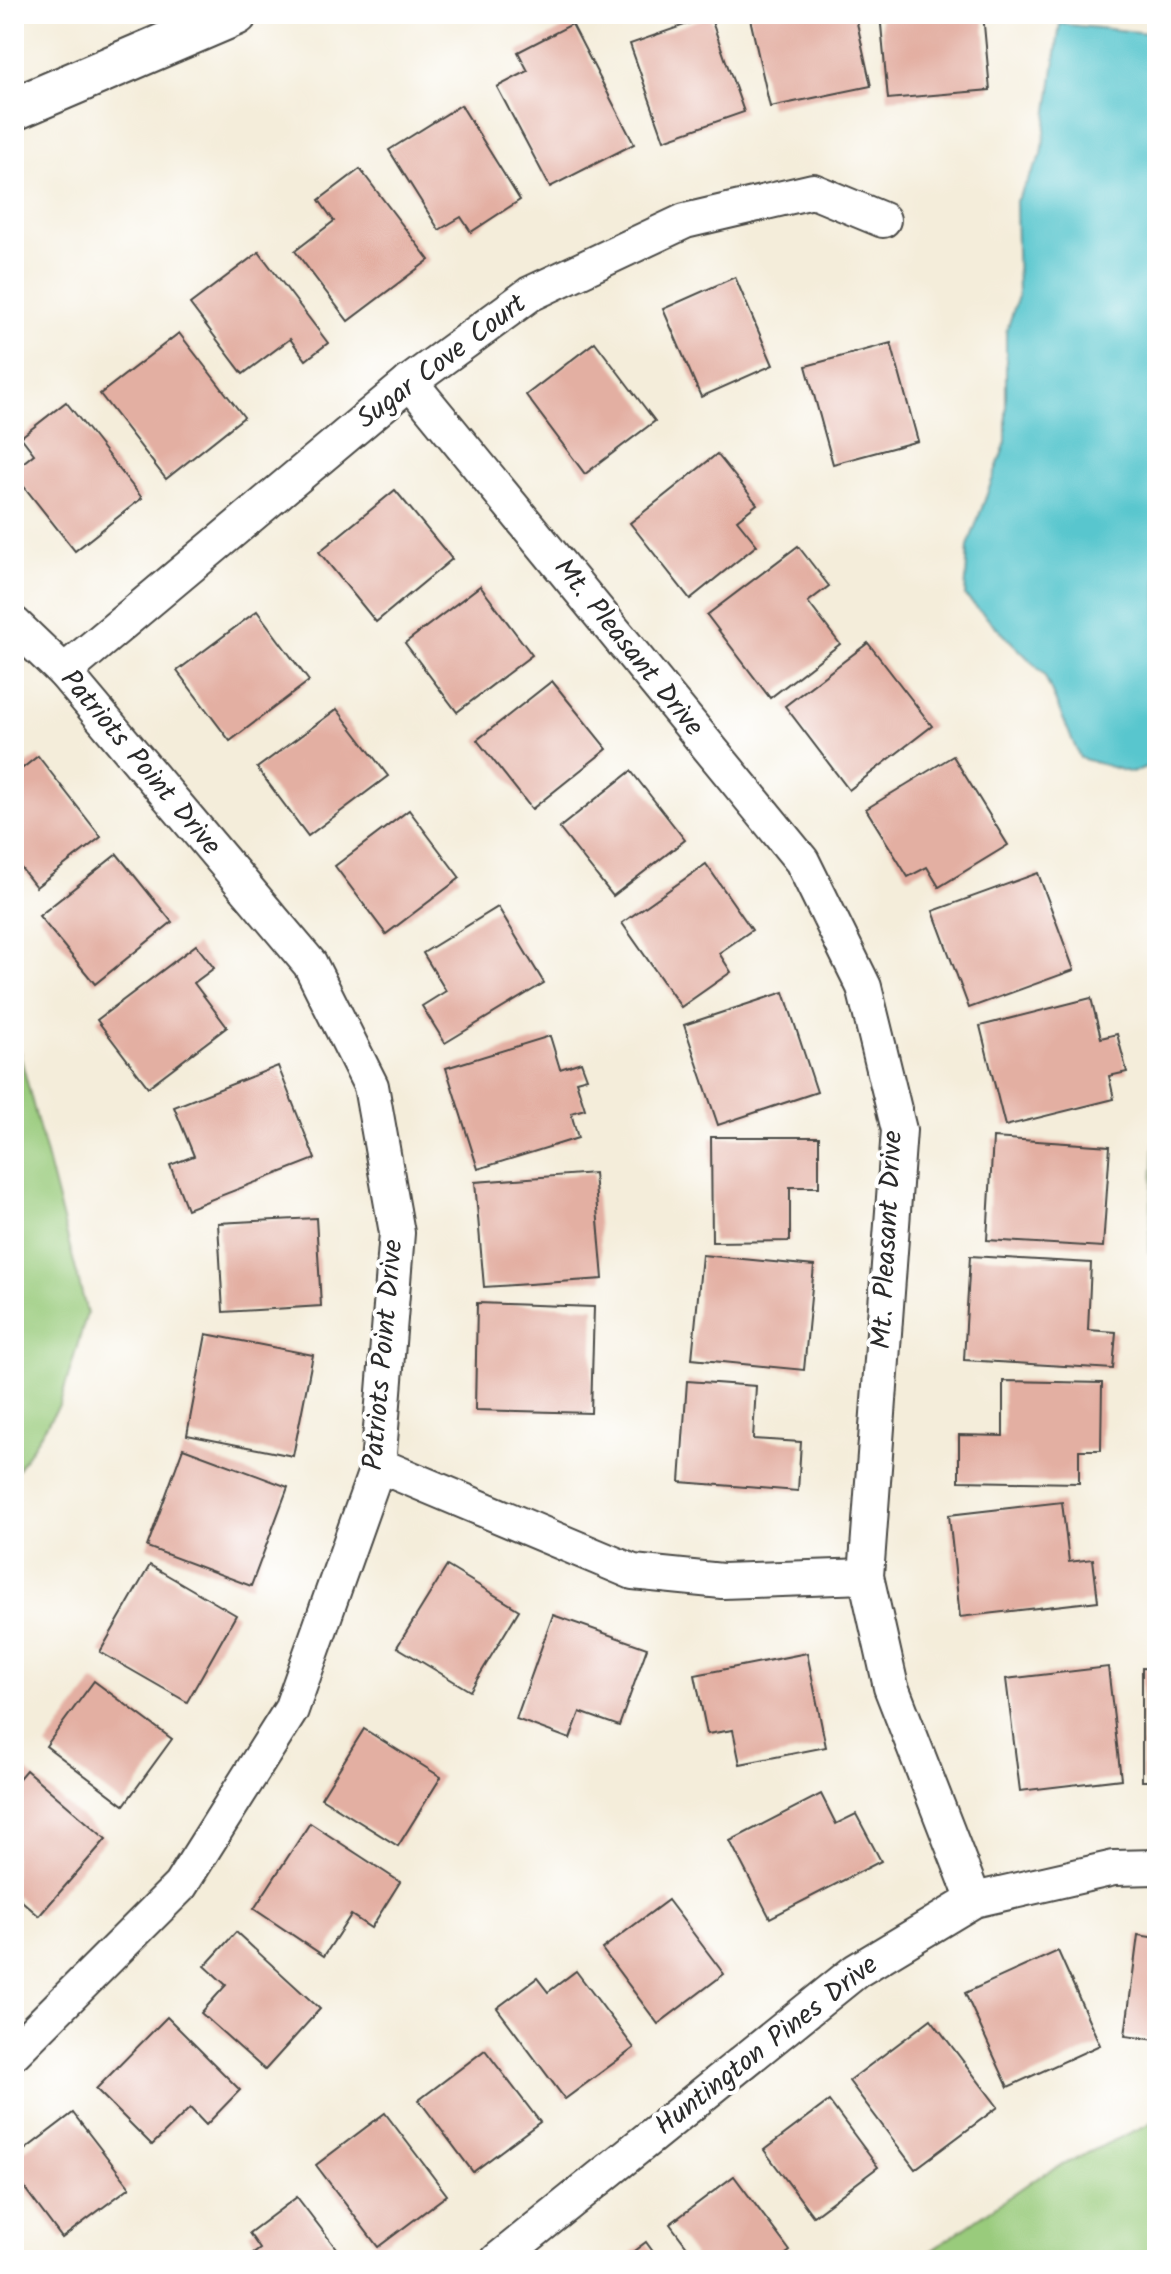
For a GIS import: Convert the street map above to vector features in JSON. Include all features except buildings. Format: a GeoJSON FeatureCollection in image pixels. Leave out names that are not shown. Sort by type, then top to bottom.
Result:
{"type":"FeatureCollection","features":[{"type":"Feature","properties":{"kind":"street"},"geometry":{"type":"LineString","coordinates":[[14,109],[236,14]]}},
{"type":"Feature","properties":{"kind":"street","name":"Sugar Cove Court"},"geometry":{"type":"LineString","coordinates":[[64,672],[410,382],[530,294],[685,221],[813,191],[883,220]]}},
{"type":"Feature","properties":{"kind":"street","name":"Mt. Pleasant Drive"},"geometry":{"type":"LineString","coordinates":[[410,382],[802,861],[864,987],[899,1130],[866,1576],[891,1687],[974,1900]]}},
{"type":"Feature","properties":{"kind":"street","name":"Patriots Point Drive"},"geometry":{"type":"LineString","coordinates":[[14,624],[64,672],[310,964],[371,1086],[397,1233],[378,1465],[291,1710],[180,1886],[14,2052]]}},
{"type":"Feature","properties":{"kind":"street"},"geometry":{"type":"LineString","coordinates":[[378,1465],[633,1572],[722,1581],[866,1576]]}},
{"type":"Feature","properties":{"kind":"street","name":"Huntington Pines Drive"},"geometry":{"type":"LineString","coordinates":[[498,2260],[856,1971],[974,1900],[1114,1868],[1157,1867]]}},
{"type":"Feature","properties":{"kind":"green space"},"geometry":{"type":"Polygon","coordinates":[[[14,1047],[19,1051],[87,1313],[60,1404],[14,1475],[14,1047]]]}},
{"type":"Feature","properties":{"kind":"green space"},"geometry":{"type":"Polygon","coordinates":[[[1157,1082],[1157,1261],[1149,1252],[1157,1082]]]}},
{"type":"Feature","properties":{"kind":"green space"},"geometry":{"type":"Polygon","coordinates":[[[1157,2120],[1157,2260],[918,2260],[1039,2176],[1157,2120]]]}},
{"type":"Feature","properties":{"kind":"water"},"geometry":{"type":"Polygon","coordinates":[[[1060,24],[1157,34],[1157,762],[1132,773],[1080,758],[1044,674],[965,596],[968,546],[1006,442],[1006,333],[1018,296],[1016,201],[1042,155],[1060,24]]]}}]}
